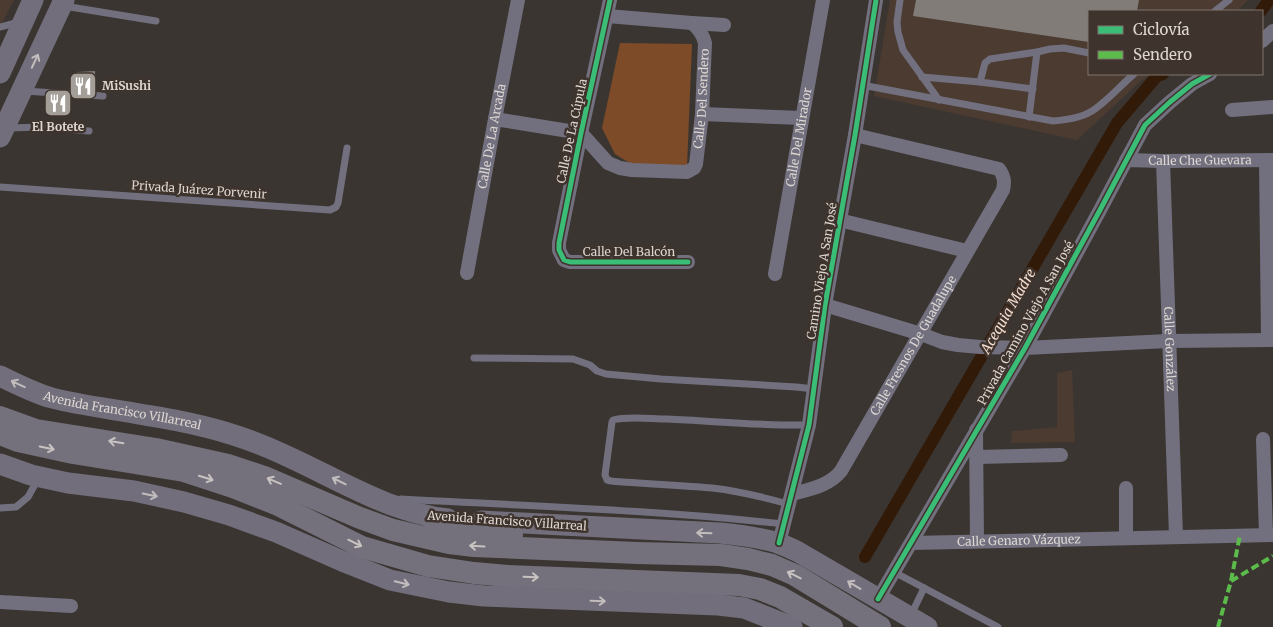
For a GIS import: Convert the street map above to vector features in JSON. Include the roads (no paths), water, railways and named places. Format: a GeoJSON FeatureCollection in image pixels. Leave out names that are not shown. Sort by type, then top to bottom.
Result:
{"type":"FeatureCollection","features":[{"type":"Feature","properties":{"kind":"highway","name":"Avenida Francisco Villarreal"},"geometry":{"type":"LineString","coordinates":[[0,417],[36,430],[156,448],[228,465],[267,478],[393,530],[439,541],[474,546],[721,555],[748,559],[772,565],[795,575],[880,627]]}},
{"type":"Feature","properties":{"kind":"highway"},"geometry":{"type":"LineString","coordinates":[[0,434],[18,441],[74,454],[184,471],[276,504],[362,547],[428,566],[499,575],[739,585],[760,589],[780,597],[832,627]]}},
{"type":"Feature","properties":{"kind":"highway"},"geometry":{"type":"LineString","coordinates":[[431,518],[455,526],[637,553]]}},
{"type":"Feature","properties":{"kind":"main road"},"geometry":{"type":"LineString","coordinates":[[2,132],[63,3]]}},
{"type":"Feature","properties":{"kind":"main road"},"geometry":{"type":"LineString","coordinates":[[0,73],[29,9],[42,15],[50,29]]}},
{"type":"Feature","properties":{"kind":"main road","name":"Avenida Francisco Villarreal"},"geometry":{"type":"LineString","coordinates":[[0,376],[50,397],[216,430],[258,444],[373,498],[431,518],[744,535],[781,534],[800,552],[918,622]]}},
{"type":"Feature","properties":{"kind":"main road"},"geometry":{"type":"LineString","coordinates":[[0,464],[39,477],[68,483],[134,491],[184,502],[229,515],[284,535],[390,580],[422,587],[484,596],[718,605],[744,608],[761,621],[792,627]]}},
{"type":"Feature","properties":{"kind":"street","name":"Calle De La Arcada"},"geometry":{"type":"LineString","coordinates":[[467,272],[518,0]]}},
{"type":"Feature","properties":{"kind":"street","name":"Calle De La Cúpula"},"geometry":{"type":"LineString","coordinates":[[570,262],[564,260],[559,250],[559,243],[610,0]]}},
{"type":"Feature","properties":{"kind":"street","name":"Calle Del Mirador"},"geometry":{"type":"LineString","coordinates":[[775,274],[823,0]]}},
{"type":"Feature","properties":{"kind":"street","name":"Camino Viejo A San José"},"geometry":{"type":"LineString","coordinates":[[781,534],[809,425],[825,305],[855,135],[876,0]]}},
{"type":"Feature","properties":{"kind":"street"},"geometry":{"type":"LineString","coordinates":[[607,16],[724,25]]}},
{"type":"Feature","properties":{"kind":"street","name":"Calle Del Sendero"},"geometry":{"type":"LineString","coordinates":[[581,133],[608,163],[620,168],[687,172],[694,168],[702,114],[705,43],[704,35],[692,23]]}},
{"type":"Feature","properties":{"kind":"street"},"geometry":{"type":"LineString","coordinates":[[1263,40],[1273,31]]}},
{"type":"Feature","properties":{"kind":"street","name":"Privada Camino Viejo A San José"},"geometry":{"type":"LineString","coordinates":[[878,599],[1025,348],[1145,125],[1192,84],[1208,75]]}},
{"type":"Feature","properties":{"kind":"street"},"geometry":{"type":"LineString","coordinates":[[1232,110],[1273,107]]}},
{"type":"Feature","properties":{"kind":"street"},"geometry":{"type":"LineString","coordinates":[[702,114],[802,118]]}},
{"type":"Feature","properties":{"kind":"street"},"geometry":{"type":"LineString","coordinates":[[495,119],[581,133]]}},
{"type":"Feature","properties":{"kind":"street","name":"Calle Fresnos De Guadalupe"},"geometry":{"type":"LineString","coordinates":[[790,499],[828,483],[836,478],[841,471],[921,334],[966,251],[1003,190],[1004,176],[999,169],[855,135]]}},
{"type":"Feature","properties":{"kind":"street","name":"Calle Che Guevara"},"geometry":{"type":"LineString","coordinates":[[1126,160],[1269,160]]}},
{"type":"Feature","properties":{"kind":"street"},"geometry":{"type":"LineString","coordinates":[[825,305],[942,342],[980,347],[1025,348],[1168,341],[1271,340],[1269,160]]}},
{"type":"Feature","properties":{"kind":"street","name":"Calle González"},"geometry":{"type":"LineString","coordinates":[[1163,161],[1176,536]]}},
{"type":"Feature","properties":{"kind":"street"},"geometry":{"type":"LineString","coordinates":[[839,220],[966,251]]}},
{"type":"Feature","properties":{"kind":"street","name":"Calle Del Balcón"},"geometry":{"type":"LineString","coordinates":[[570,262],[688,262]]}},
{"type":"Feature","properties":{"kind":"street"},"geometry":{"type":"LineString","coordinates":[[976,429],[977,541]]}},
{"type":"Feature","properties":{"kind":"street"},"geometry":{"type":"LineString","coordinates":[[1263,439],[1269,535]]}},
{"type":"Feature","properties":{"kind":"street"},"geometry":{"type":"LineString","coordinates":[[977,457],[1061,455]]}},
{"type":"Feature","properties":{"kind":"street"},"geometry":{"type":"LineString","coordinates":[[1126,488],[1126,538]]}},
{"type":"Feature","properties":{"kind":"street","name":"Calle Genaro Vázquez"},"geometry":{"type":"LineString","coordinates":[[910,543],[1269,535]]}},
{"type":"Feature","properties":{"kind":"street"},"geometry":{"type":"LineString","coordinates":[[0,602],[71,606]]}},
{"type":"Feature","properties":{"kind":"lane"},"geometry":{"type":"LineString","coordinates":[[900,0],[897,22],[903,50],[939,100]]}},
{"type":"Feature","properties":{"kind":"lane"},"geometry":{"type":"LineString","coordinates":[[1216,10],[1229,0]]}},
{"type":"Feature","properties":{"kind":"lane"},"geometry":{"type":"LineString","coordinates":[[63,3],[156,21]]}},
{"type":"Feature","properties":{"kind":"lane"},"geometry":{"type":"LineString","coordinates":[[0,26],[29,9]]}},
{"type":"Feature","properties":{"kind":"lane"},"geometry":{"type":"LineString","coordinates":[[980,82],[985,63],[990,59],[1064,48],[1088,53]]}},
{"type":"Feature","properties":{"kind":"lane"},"geometry":{"type":"LineString","coordinates":[[1029,117],[1037,52]]}},
{"type":"Feature","properties":{"kind":"lane"},"geometry":{"type":"LineString","coordinates":[[862,86],[1053,121],[1078,118],[1094,110],[1133,75]]}},
{"type":"Feature","properties":{"kind":"lane"},"geometry":{"type":"LineString","coordinates":[[922,77],[1033,89]]}},
{"type":"Feature","properties":{"kind":"lane"},"geometry":{"type":"LineString","coordinates":[[21,91],[104,96]]}},
{"type":"Feature","properties":{"kind":"lane"},"geometry":{"type":"LineString","coordinates":[[2,132],[44,128],[89,131]]}},
{"type":"Feature","properties":{"kind":"lane","name":"Privada Juárez Porvenir"},"geometry":{"type":"LineString","coordinates":[[0,187],[330,210],[336,207],[338,203],[347,148]]}},
{"type":"Feature","properties":{"kind":"lane"},"geometry":{"type":"LineString","coordinates":[[474,358],[573,359],[590,365],[597,371],[606,374],[661,380],[796,387],[814,390]]}},
{"type":"Feature","properties":{"kind":"lane"},"geometry":{"type":"LineString","coordinates":[[790,499],[765,498],[713,489],[607,480],[605,475],[612,422],[619,418],[647,418],[771,425],[809,425]]}},
{"type":"Feature","properties":{"kind":"lane"},"geometry":{"type":"LineString","coordinates":[[0,508],[16,507],[28,497],[39,477]]}},
{"type":"Feature","properties":{"kind":"lane"},"geometry":{"type":"LineString","coordinates":[[373,498],[686,515],[781,534]]}},
{"type":"Feature","properties":{"kind":"lane"},"geometry":{"type":"LineString","coordinates":[[894,572],[998,627]]}},
{"type":"Feature","properties":{"kind":"lane"},"geometry":{"type":"LineString","coordinates":[[918,622],[924,588]]}},
{"type":"Feature","properties":{"kind":"waterway","name":"Acequia Madre"},"geometry":{"type":"LineString","coordinates":[[1262,10],[1269,0]]}},
{"type":"Feature","properties":{"kind":"waterway","name":"Acequia Madre"},"geometry":{"type":"LineString","coordinates":[[865,557],[1117,123],[1157,76],[1160,75]]}},
{"type":"Feature","properties":{"kind":"place","name":"MiSushi"},"geometry":{"type":"Point","coordinates":[83,86]}},
{"type":"Feature","properties":{"kind":"place","name":"El Botete"},"geometry":{"type":"Point","coordinates":[58,103]}}]}
